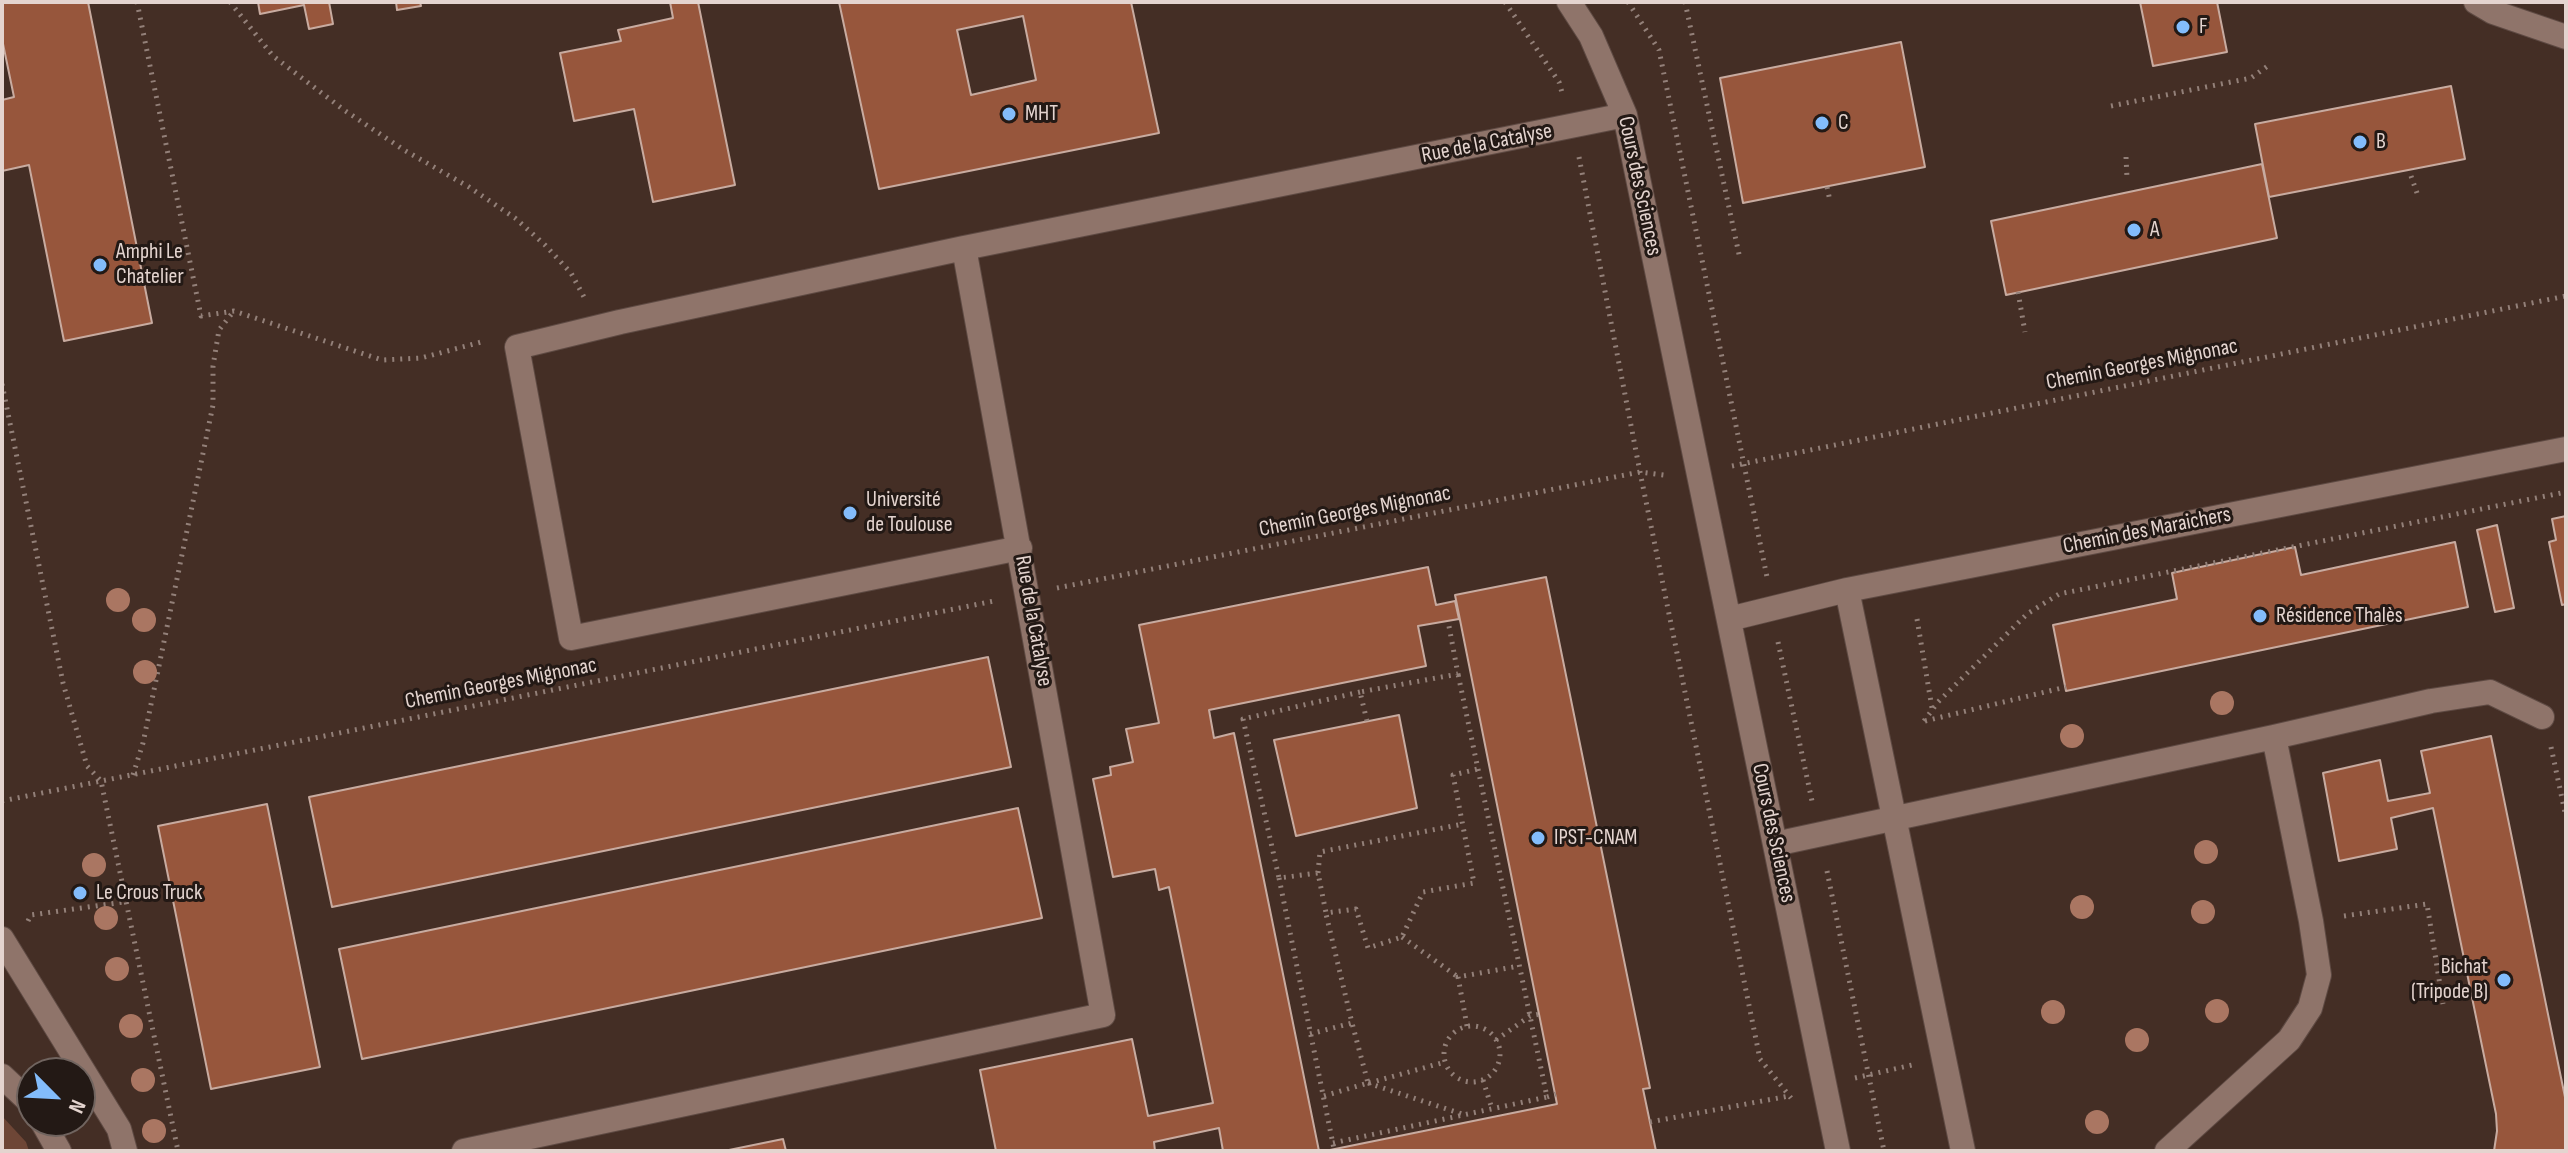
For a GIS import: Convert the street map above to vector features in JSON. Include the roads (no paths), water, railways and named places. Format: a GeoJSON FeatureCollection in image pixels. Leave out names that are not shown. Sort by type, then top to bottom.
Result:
{"type":"FeatureCollection","features":[{"type":"Feature","properties":{"kind":"street","name":"Cours des Sciences"},"geometry":{"type":"LineString","coordinates":[[1569,2],[1591,36],[1625,115],[1838,1151]]}},
{"type":"Feature","properties":{"kind":"street"},"geometry":{"type":"LineString","coordinates":[[2476,2],[2493,12],[2566,37]]}},
{"type":"Feature","properties":{"kind":"street","name":"Rue de la Catalyse"},"geometry":{"type":"LineString","coordinates":[[464,1151],[1103,1015],[1017,596],[1020,548],[964,248],[1625,115]]}},
{"type":"Feature","properties":{"kind":"street"},"geometry":{"type":"LineString","coordinates":[[964,248],[517,347],[522,377],[571,638],[1020,548]]}},
{"type":"Feature","properties":{"kind":"street","name":"Chemin des Maraichers"},"geometry":{"type":"LineString","coordinates":[[1729,619],[1847,590],[2566,449]]}},
{"type":"Feature","properties":{"kind":"street"},"geometry":{"type":"LineString","coordinates":[[1847,590],[1963,1151]]}},
{"type":"Feature","properties":{"kind":"street"},"geometry":{"type":"LineString","coordinates":[[1775,844],[2431,701],[2490,692],[2542,717]]}},
{"type":"Feature","properties":{"kind":"street"},"geometry":{"type":"LineString","coordinates":[[2167,1151],[2289,1040],[2310,1008],[2319,975],[2274,737]]}},
{"type":"Feature","properties":{"kind":"street"},"geometry":{"type":"LineString","coordinates":[[2,939],[119,1129],[125,1151]]}},
{"type":"Feature","properties":{"kind":"place","name":"F"},"geometry":{"type":"Point","coordinates":[2183,27]}},
{"type":"Feature","properties":{"kind":"place","name":"MHT"},"geometry":{"type":"Point","coordinates":[1009,114]}},
{"type":"Feature","properties":{"kind":"place","name":"C"},"geometry":{"type":"Point","coordinates":[1822,123]}},
{"type":"Feature","properties":{"kind":"place","name":"B"},"geometry":{"type":"Point","coordinates":[2360,142]}},
{"type":"Feature","properties":{"kind":"place","name":"A"},"geometry":{"type":"Point","coordinates":[2134,230]}},
{"type":"Feature","properties":{"kind":"place","name":"Amphi Le Chatelier"},"geometry":{"type":"Point","coordinates":[100,265]}},
{"type":"Feature","properties":{"kind":"place","name":"Université de Toulouse"},"geometry":{"type":"Point","coordinates":[850,513]}},
{"type":"Feature","properties":{"kind":"place","name":"Résidence Thalès"},"geometry":{"type":"Point","coordinates":[2260,616]}},
{"type":"Feature","properties":{"kind":"place","name":"IPST-CNAM"},"geometry":{"type":"Point","coordinates":[1538,838]}},
{"type":"Feature","properties":{"kind":"place","name":"Le Crous Truck"},"geometry":{"type":"Point","coordinates":[80,893]}},
{"type":"Feature","properties":{"kind":"place","name":"Bichat (Tripode B)"},"geometry":{"type":"Point","coordinates":[2504,980]}}]}
